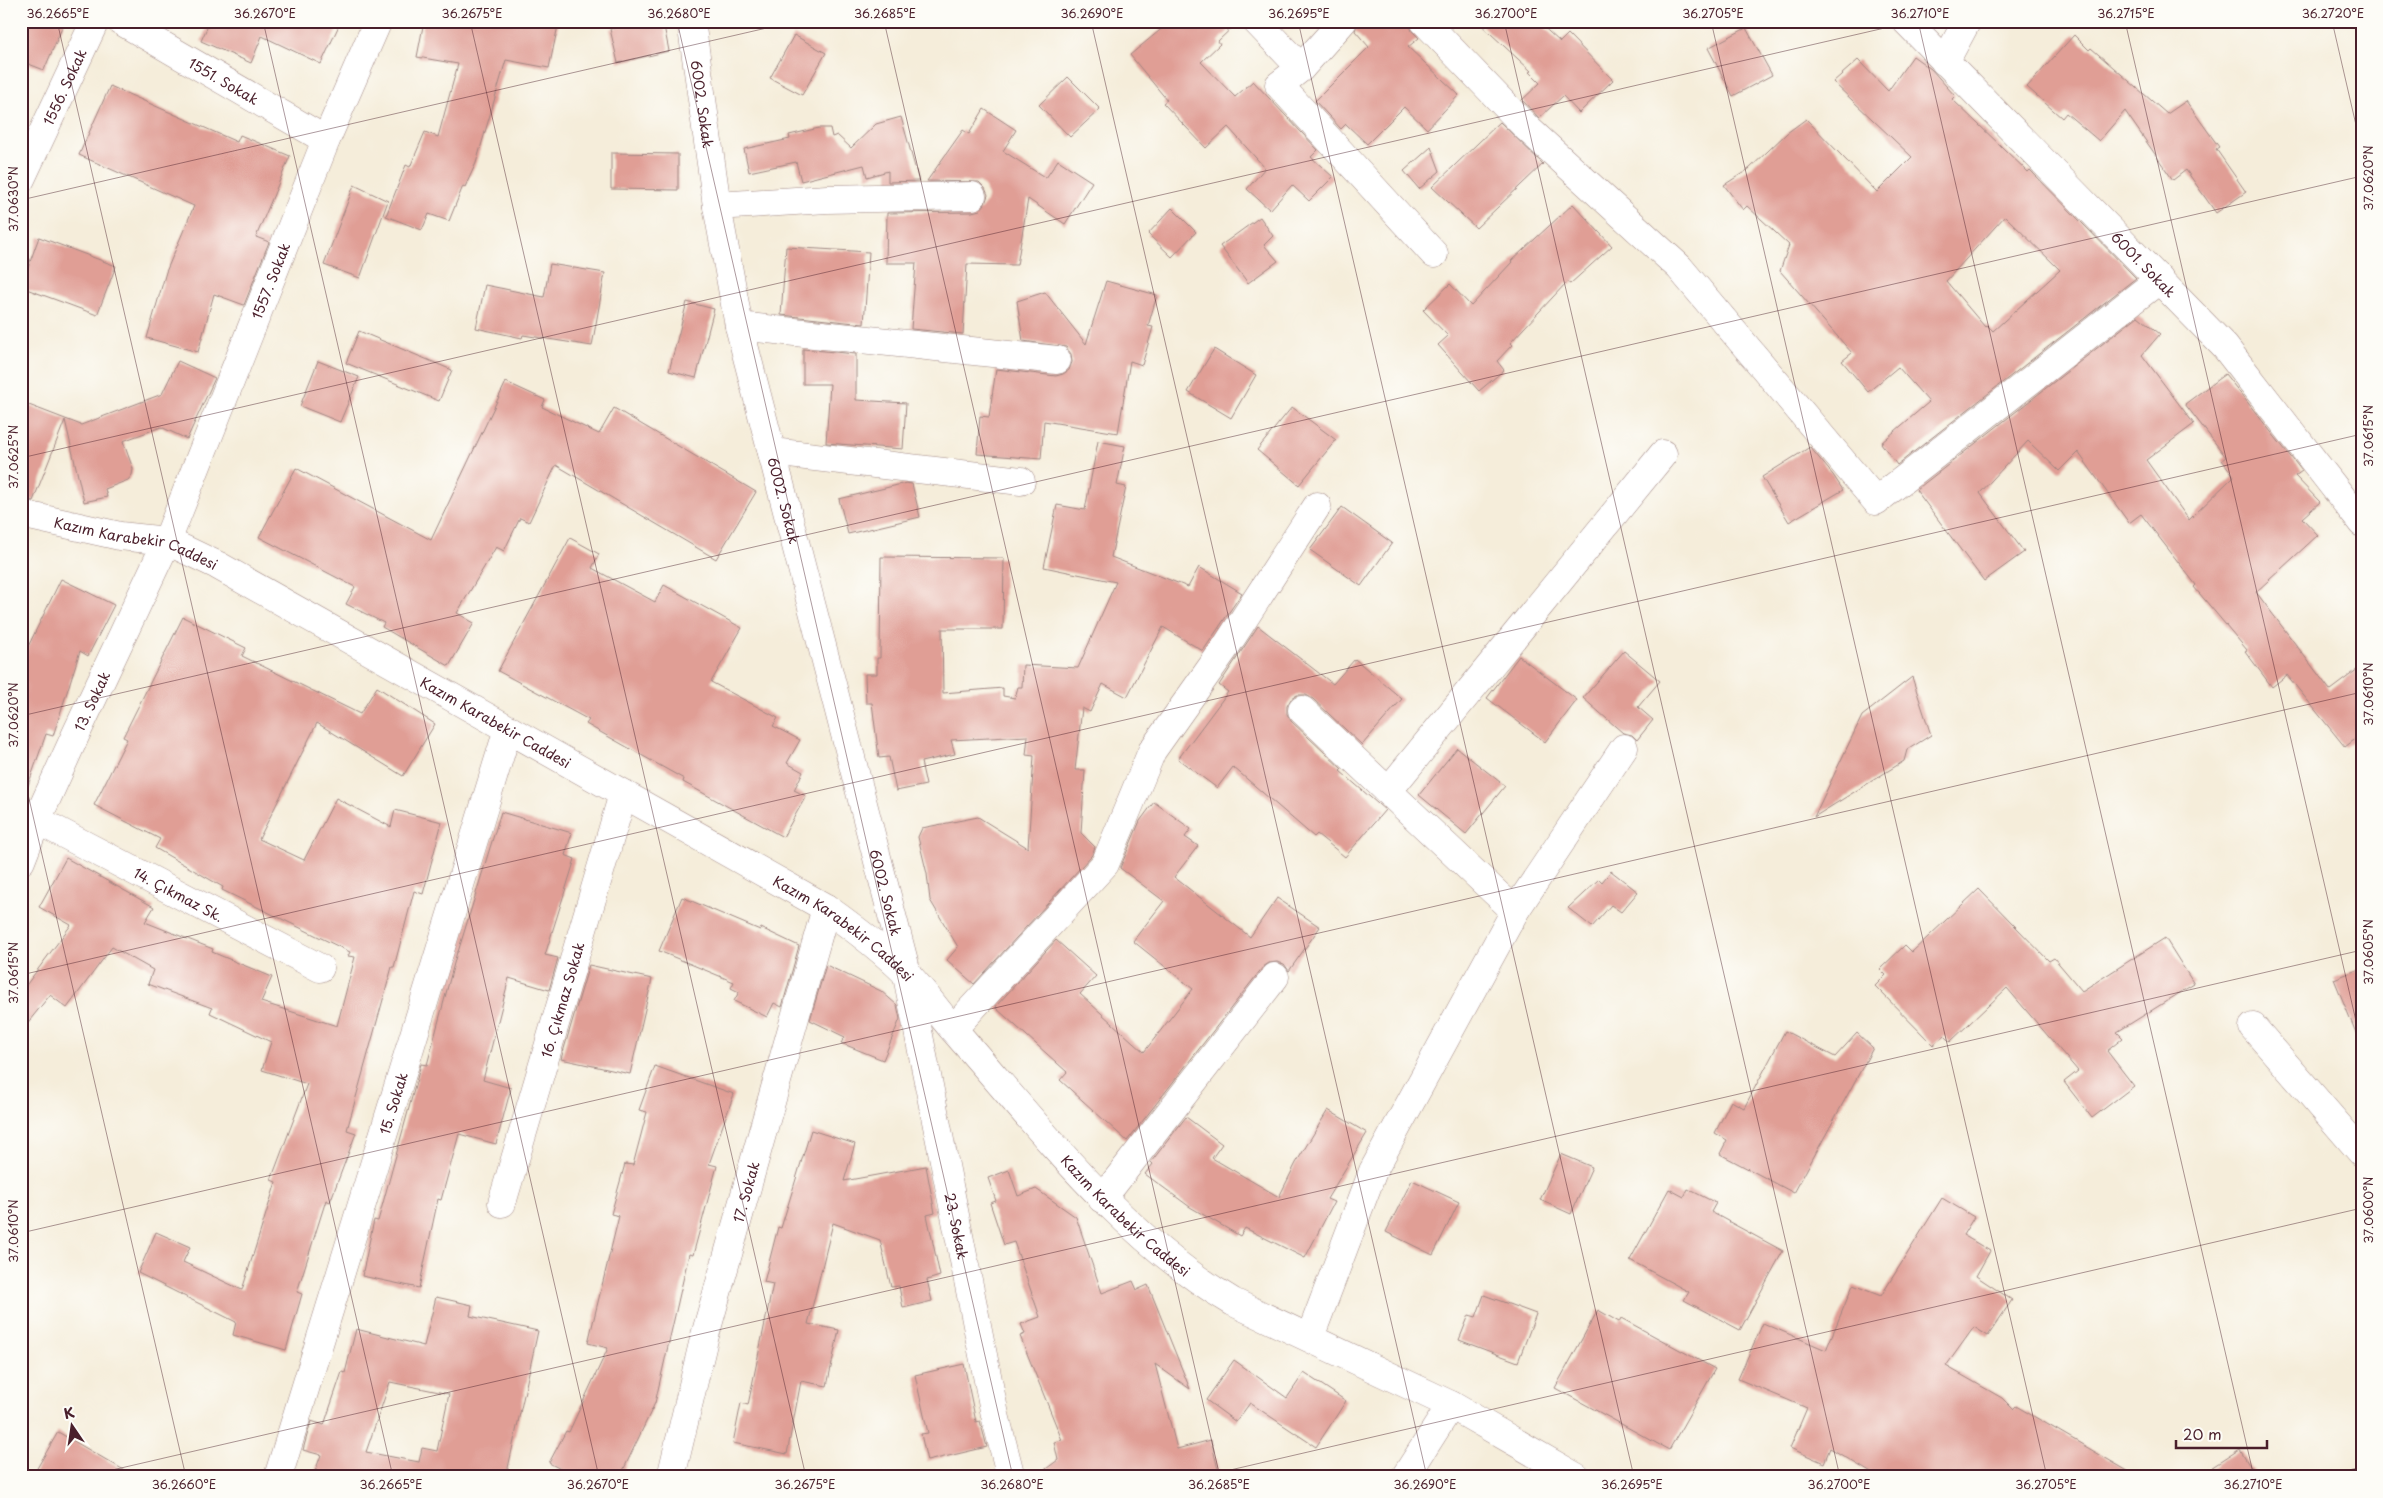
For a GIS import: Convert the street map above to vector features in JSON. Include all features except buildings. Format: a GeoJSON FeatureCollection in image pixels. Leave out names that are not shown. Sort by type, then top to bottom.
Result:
{"type":"FeatureCollection","features":[{"type":"Feature","properties":{"kind":"street","name":"1556. Sokak"},"geometry":{"type":"LineString","coordinates":[[21,180],[95,21]]}},
{"type":"Feature","properties":{"kind":"street","name":"1551. Sokak"},"geometry":{"type":"LineString","coordinates":[[121,21],[326,140]]}},
{"type":"Feature","properties":{"kind":"street","name":"1557. Sokak"},"geometry":{"type":"LineString","coordinates":[[167,542],[326,140],[378,21]]}},
{"type":"Feature","properties":{"kind":"street","name":"6002. Sokak"},"geometry":{"type":"LineString","coordinates":[[691,21],[717,206],[739,326],[907,974]]}},
{"type":"Feature","properties":{"kind":"street"},"geometry":{"type":"LineString","coordinates":[[1256,21],[1301,68]]}},
{"type":"Feature","properties":{"kind":"street"},"geometry":{"type":"LineString","coordinates":[[1344,21],[1301,68],[1279,85],[1434,254]]}},
{"type":"Feature","properties":{"kind":"street"},"geometry":{"type":"LineString","coordinates":[[1424,21],[1528,129],[1679,267],[1876,501],[2160,279]]}},
{"type":"Feature","properties":{"kind":"street","name":"6001. Sokak"},"geometry":{"type":"LineString","coordinates":[[1906,21],[2225,347],[2362,523]]}},
{"type":"Feature","properties":{"kind":"street"},"geometry":{"type":"LineString","coordinates":[[1945,62],[1967,21]]}},
{"type":"Feature","properties":{"kind":"street"},"geometry":{"type":"LineString","coordinates":[[717,206],[827,199],[972,196]]}},
{"type":"Feature","properties":{"kind":"street"},"geometry":{"type":"LineString","coordinates":[[739,326],[1057,360]]}},
{"type":"Feature","properties":{"kind":"street"},"geometry":{"type":"LineString","coordinates":[[772,452],[1021,481]]}},
{"type":"Feature","properties":{"kind":"street"},"geometry":{"type":"LineString","coordinates":[[1388,791],[1663,454]]}},
{"type":"Feature","properties":{"kind":"street"},"geometry":{"type":"LineString","coordinates":[[953,1029],[1105,864],[1152,751],[1225,648],[1317,506]]}},
{"type":"Feature","properties":{"kind":"street","name":"Kazım Karabekir Caddesi"},"geometry":{"type":"LineString","coordinates":[[21,514],[120,536],[167,542],[217,564],[826,908],[861,933],[907,974],[1102,1199],[1160,1252],[1201,1283],[1233,1302],[1451,1405],[1576,1477]]}},
{"type":"Feature","properties":{"kind":"street","name":"13. Sokak"},"geometry":{"type":"LineString","coordinates":[[21,861],[37,820],[167,542]]}},
{"type":"Feature","properties":{"kind":"street"},"geometry":{"type":"LineString","coordinates":[[1302,710],[1515,911]]}},
{"type":"Feature","properties":{"kind":"street","name":"15. Sokak"},"geometry":{"type":"LineString","coordinates":[[278,1477],[508,730]]}},
{"type":"Feature","properties":{"kind":"street"},"geometry":{"type":"LineString","coordinates":[[1310,1337],[1373,1171],[1515,911],[1624,748]]}},
{"type":"Feature","properties":{"kind":"street","name":"16. Çıkmaz Sokak"},"geometry":{"type":"LineString","coordinates":[[502,1203],[623,794]]}},
{"type":"Feature","properties":{"kind":"street","name":"14. Çıkmaz Sk."},"geometry":{"type":"LineString","coordinates":[[37,820],[320,968]]}},
{"type":"Feature","properties":{"kind":"street","name":"17. Sokak"},"geometry":{"type":"LineString","coordinates":[[671,1477],[707,1330],[826,908]]}},
{"type":"Feature","properties":{"kind":"street","name":"23. Sokak"},"geometry":{"type":"LineString","coordinates":[[907,974],[995,1415],[1011,1477]]}},
{"type":"Feature","properties":{"kind":"street"},"geometry":{"type":"LineString","coordinates":[[1102,1199],[1275,977]]}},
{"type":"Feature","properties":{"kind":"street"},"geometry":{"type":"LineString","coordinates":[[2253,1026],[2362,1153]]}},
{"type":"Feature","properties":{"kind":"street"},"geometry":{"type":"LineString","coordinates":[[1405,1477],[1451,1405]]}}]}
